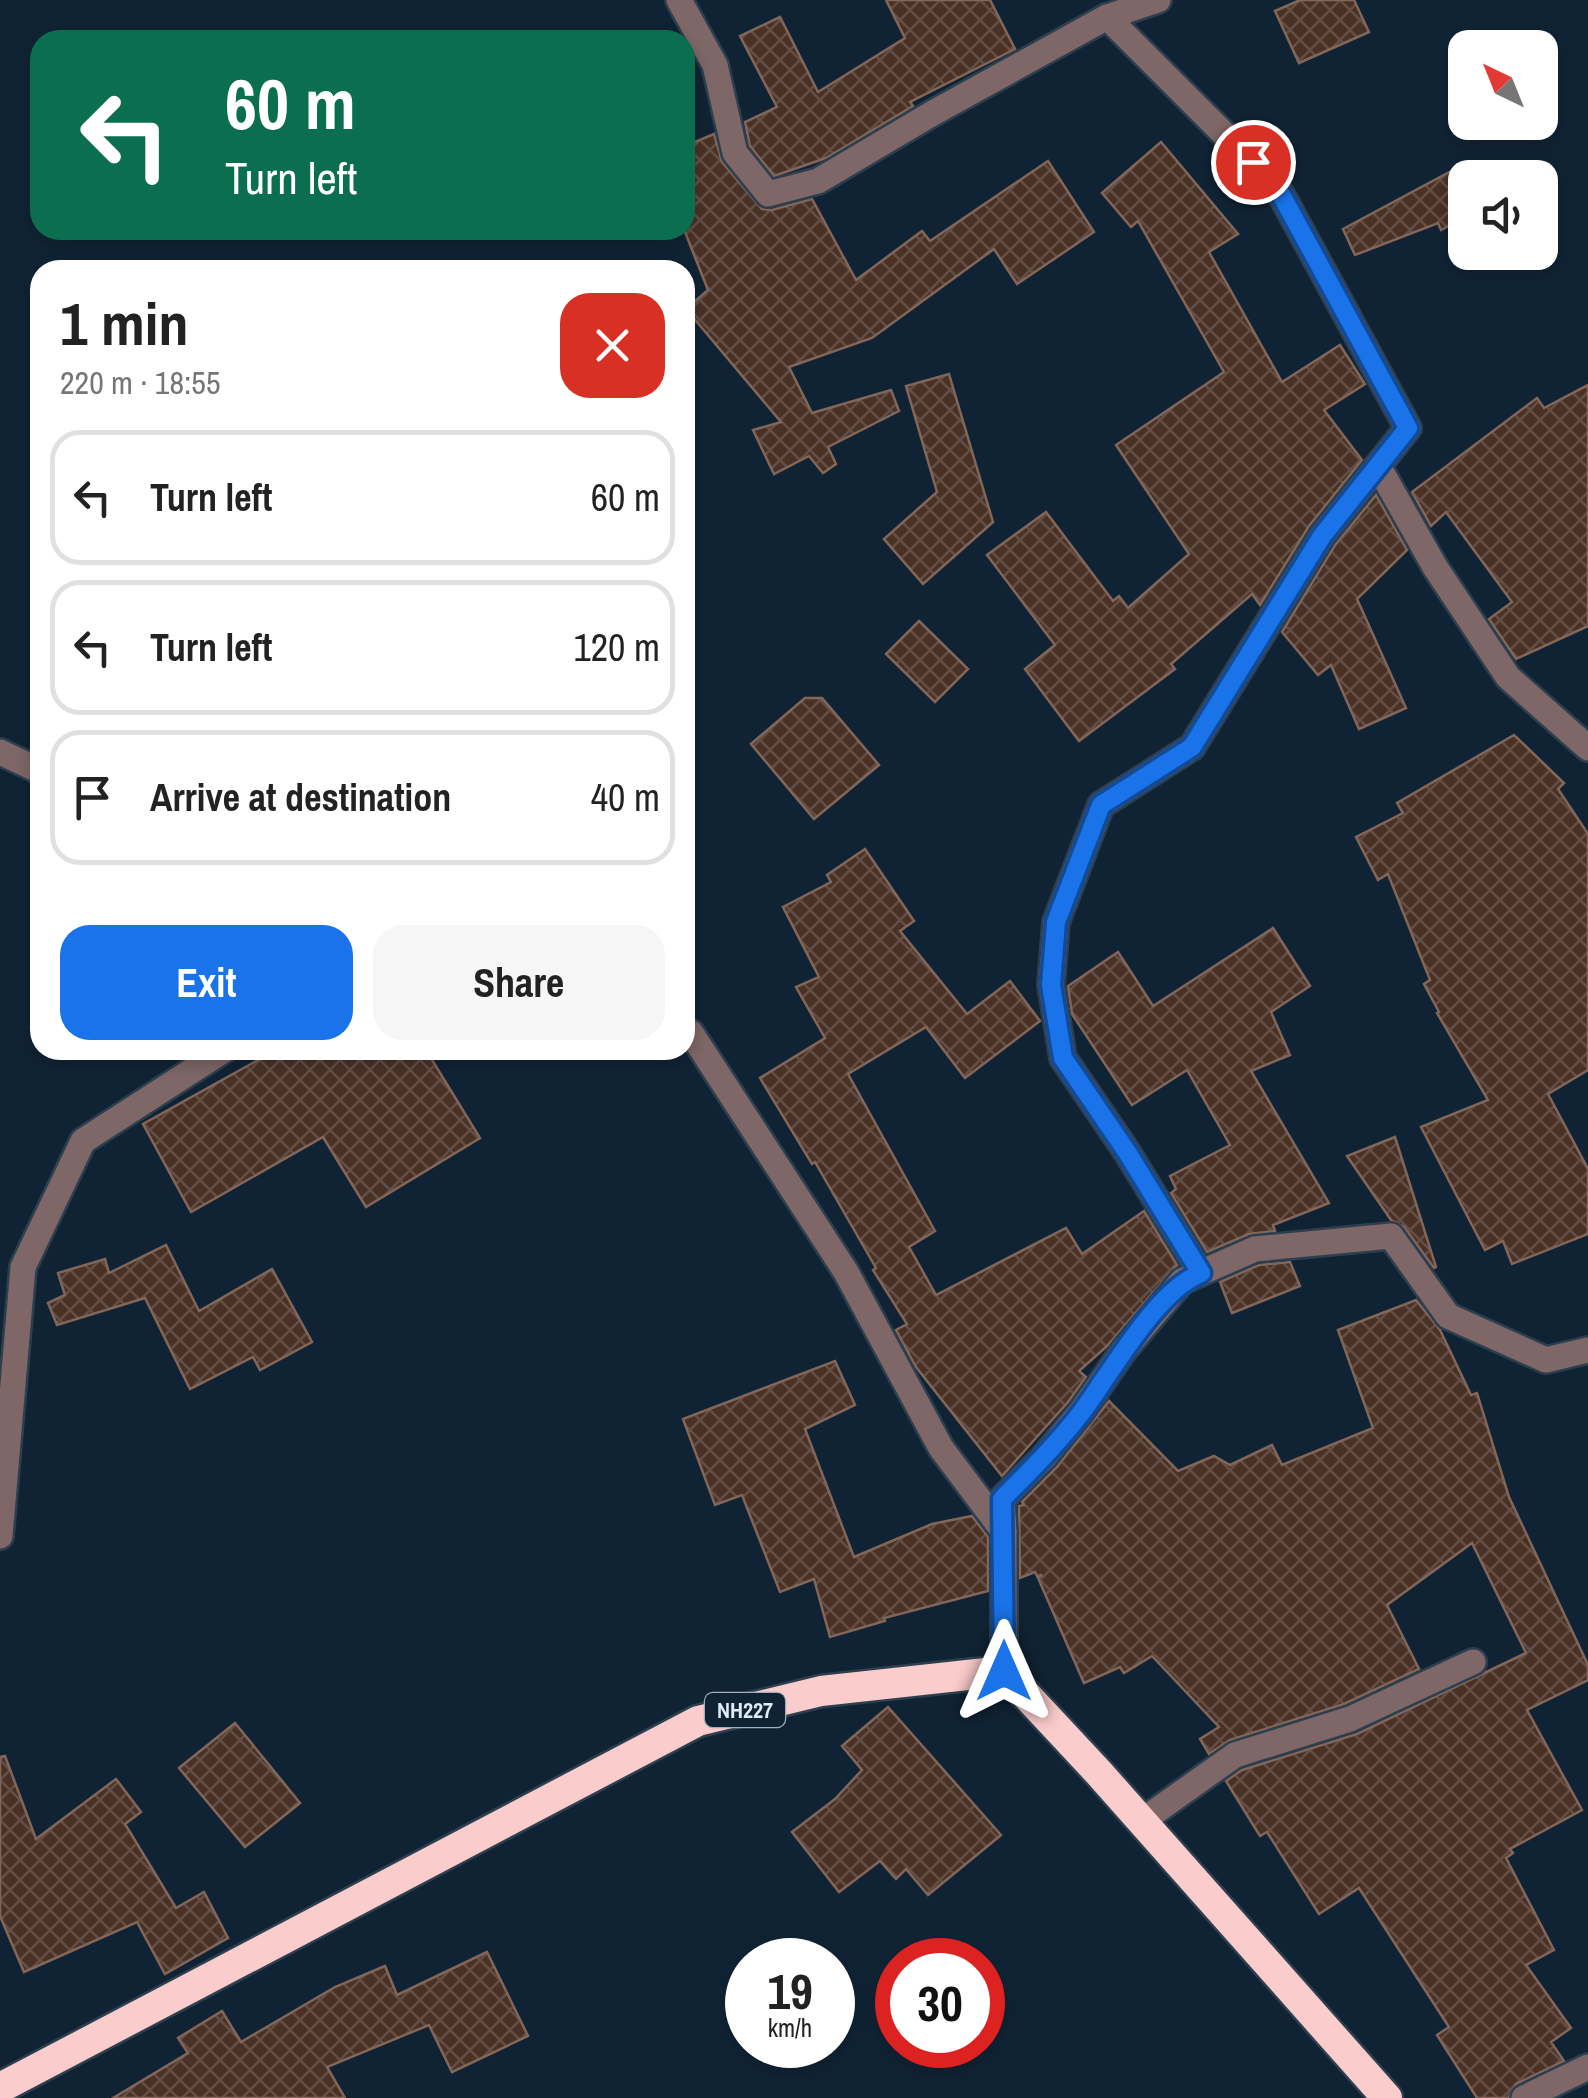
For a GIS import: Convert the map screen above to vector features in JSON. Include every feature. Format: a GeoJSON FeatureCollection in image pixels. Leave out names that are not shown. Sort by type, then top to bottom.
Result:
{"type":"FeatureCollection","features":[{"type":"Feature","properties":{"kind":"highway"},"geometry":{"type":"LineString","coordinates":[[1004,1671],[1387,2098]]}},
{"type":"Feature","properties":{"kind":"highway","name":"NH227"},"geometry":{"type":"LineString","coordinates":[[0,2088],[698,1721],[820,1691],[1004,1671]]}},
{"type":"Feature","properties":{"kind":"street"},"geometry":{"type":"LineString","coordinates":[[679,0],[716,65],[735,154],[768,194],[818,182],[1106,17],[1158,0]]}},
{"type":"Feature","properties":{"kind":"street"},"geometry":{"type":"LineString","coordinates":[[1106,17],[1277,187],[1408,428],[1322,536],[1192,747],[1101,805],[1056,922],[1051,985],[1063,1058],[1127,1152],[1201,1273]]}},
{"type":"Feature","properties":{"kind":"street"},"geometry":{"type":"LineString","coordinates":[[1378,466],[1435,567],[1508,677],[1588,748]]}},
{"type":"Feature","properties":{"kind":"street"},"geometry":{"type":"LineString","coordinates":[[0,752],[30,766]]}},
{"type":"Feature","properties":{"kind":"street"},"geometry":{"type":"LineString","coordinates":[[695,1039],[846,1272],[941,1448],[1004,1532]]}},
{"type":"Feature","properties":{"kind":"street"},"geometry":{"type":"LineString","coordinates":[[0,1536],[23,1267],[84,1141],[209,1060]]}},
{"type":"Feature","properties":{"kind":"street"},"geometry":{"type":"LineString","coordinates":[[1004,1671],[1002,1499],[1044,1458],[1124,1350],[1182,1281],[1256,1250],[1390,1236],[1448,1316],[1546,1360],[1588,1350]]}},
{"type":"Feature","properties":{"kind":"street"},"geometry":{"type":"LineString","coordinates":[[1142,1821],[1235,1755],[1350,1719],[1473,1662]]}},
{"type":"Feature","properties":{"kind":"street"},"geometry":{"type":"LineString","coordinates":[[1524,2098],[1588,2067]]}},
{"type":"Feature","properties":{"kind":"building"},"geometry":{"type":"Polygon","coordinates":[[[886,0],[990,0],[1015,49],[910,102],[913,106],[826,158],[774,176],[750,146],[745,122],[777,107],[740,36],[780,17],[818,92],[905,38],[886,0]]]}},
{"type":"Feature","properties":{"kind":"building"},"geometry":{"type":"Polygon","coordinates":[[[1300,0],[1354,0],[1369,32],[1299,63],[1275,11],[1300,0]]]}},
{"type":"Feature","properties":{"kind":"building"},"geometry":{"type":"Polygon","coordinates":[[[714,134],[722,162],[762,209],[812,199],[856,280],[922,231],[930,241],[1048,161],[1094,232],[1017,284],[994,249],[872,338],[789,367],[812,413],[891,390],[899,411],[828,447],[836,464],[823,473],[809,456],[774,474],[753,430],[781,422],[695,320],[695,301],[708,290],[688,240],[695,240],[695,142],[714,134]]]}},
{"type":"Feature","properties":{"kind":"building"},"geometry":{"type":"Polygon","coordinates":[[[1161,142],[1238,234],[1209,252],[1282,382],[1340,345],[1365,384],[1324,410],[1362,460],[1309,526],[1260,605],[1252,594],[1171,664],[1175,669],[1079,741],[1025,669],[1055,645],[987,555],[1046,512],[1113,601],[1119,596],[1128,608],[1189,554],[1116,445],[1224,372],[1138,221],[1131,227],[1102,193],[1161,142]]]}},
{"type":"Feature","properties":{"kind":"building"},"geometry":{"type":"Polygon","coordinates":[[[1448,173],[1448,226],[1441,230],[1438,223],[1355,255],[1343,229],[1448,173]]]}},
{"type":"Feature","properties":{"kind":"building"},"geometry":{"type":"Polygon","coordinates":[[[949,374],[993,522],[923,584],[884,539],[937,492],[906,386],[949,374]]]}},
{"type":"Feature","properties":{"kind":"building"},"geometry":{"type":"Polygon","coordinates":[[[1588,385],[1588,626],[1516,659],[1489,619],[1512,602],[1446,512],[1431,526],[1412,492],[1537,398],[1544,408],[1588,385]]]}},
{"type":"Feature","properties":{"kind":"building"},"geometry":{"type":"Polygon","coordinates":[[[1376,495],[1407,550],[1357,599],[1406,708],[1359,729],[1331,665],[1318,675],[1282,632],[1335,545],[1376,495]]]}},
{"type":"Feature","properties":{"kind":"building"},"geometry":{"type":"Polygon","coordinates":[[[919,621],[968,669],[935,702],[886,654],[919,621]]]}},
{"type":"Feature","properties":{"kind":"building"},"geometry":{"type":"Polygon","coordinates":[[[805,698],[822,698],[879,765],[814,819],[751,744],[805,698]]]}},
{"type":"Feature","properties":{"kind":"building"},"geometry":{"type":"Polygon","coordinates":[[[1514,735],[1564,783],[1558,789],[1588,834],[1588,1070],[1548,1094],[1588,1169],[1588,1234],[1512,1264],[1503,1241],[1485,1250],[1421,1127],[1488,1100],[1424,984],[1430,980],[1388,874],[1378,880],[1356,837],[1403,813],[1397,803],[1514,735]]]}},
{"type":"Feature","properties":{"kind":"building"},"geometry":{"type":"Polygon","coordinates":[[[865,849],[914,921],[900,931],[967,1014],[1010,981],[1040,1021],[965,1078],[926,1027],[848,1074],[935,1231],[909,1247],[936,1295],[1066,1228],[1082,1254],[1144,1211],[1177,1265],[1107,1346],[1079,1371],[1086,1377],[1068,1402],[1002,1476],[916,1367],[896,1330],[907,1324],[815,1162],[812,1164],[760,1078],[825,1038],[796,987],[819,977],[783,907],[831,882],[827,875],[865,849]]]}},
{"type":"Feature","properties":{"kind":"building"},"geometry":{"type":"Polygon","coordinates":[[[1273,928],[1310,986],[1271,1012],[1290,1055],[1251,1071],[1329,1203],[1273,1225],[1275,1231],[1249,1234],[1207,1252],[1171,1193],[1176,1189],[1170,1176],[1230,1145],[1187,1070],[1132,1105],[1072,1014],[1068,986],[1118,952],[1153,1006],[1273,928]]]}},
{"type":"Feature","properties":{"kind":"building"},"geometry":{"type":"Polygon","coordinates":[[[258,1060],[432,1060],[480,1138],[366,1207],[323,1137],[191,1212],[143,1124],[258,1060]]]}},
{"type":"Feature","properties":{"kind":"building"},"geometry":{"type":"Polygon","coordinates":[[[1395,1137],[1434,1268],[1404,1227],[1391,1220],[1347,1156],[1395,1137]]]}},
{"type":"Feature","properties":{"kind":"building"},"geometry":{"type":"Polygon","coordinates":[[[166,1245],[199,1311],[272,1269],[312,1342],[260,1370],[253,1357],[190,1389],[145,1298],[57,1325],[48,1303],[65,1295],[58,1273],[105,1259],[109,1273],[166,1245]]]}},
{"type":"Feature","properties":{"kind":"building"},"geometry":{"type":"Polygon","coordinates":[[[1290,1262],[1300,1286],[1232,1313],[1220,1282],[1259,1265],[1290,1262]]]}},
{"type":"Feature","properties":{"kind":"building"},"geometry":{"type":"Polygon","coordinates":[[[1416,1300],[1440,1330],[1471,1395],[1477,1393],[1509,1497],[1588,1665],[1588,1680],[1527,1710],[1582,1810],[1510,1849],[1513,1853],[1506,1858],[1554,1950],[1526,1965],[1571,2028],[1551,2042],[1564,2061],[1516,2084],[1508,2098],[1477,2098],[1437,2035],[1449,2027],[1359,1888],[1319,1914],[1267,1832],[1260,1836],[1226,1781],[1242,1770],[1357,1734],[1526,1653],[1472,1543],[1387,1605],[1419,1669],[1344,1704],[1230,1740],[1209,1754],[1200,1739],[1219,1727],[1152,1656],[1124,1673],[1120,1667],[1084,1683],[1038,1578],[1042,1575],[1035,1572],[1020,1578],[1019,1506],[1057,1467],[1109,1401],[1178,1471],[1214,1456],[1230,1465],[1272,1445],[1282,1465],[1373,1428],[1338,1330],[1416,1300]]]}},
{"type":"Feature","properties":{"kind":"building"},"geometry":{"type":"Polygon","coordinates":[[[835,1361],[855,1405],[805,1429],[854,1557],[932,1524],[972,1516],[988,1537],[988,1591],[884,1618],[885,1621],[830,1637],[814,1579],[780,1592],[742,1495],[715,1505],[683,1419],[835,1361]]]}},
{"type":"Feature","properties":{"kind":"building"},"geometry":{"type":"Polygon","coordinates":[[[888,1707],[1001,1835],[928,1895],[906,1869],[896,1879],[880,1861],[839,1892],[792,1832],[835,1799],[862,1770],[842,1746],[888,1707]]]}},
{"type":"Feature","properties":{"kind":"building"},"geometry":{"type":"Polygon","coordinates":[[[235,1723],[300,1803],[245,1847],[179,1768],[235,1723]]]}},
{"type":"Feature","properties":{"kind":"building"},"geometry":{"type":"Polygon","coordinates":[[[5,1756],[36,1839],[116,1779],[141,1812],[125,1824],[176,1908],[204,1892],[228,1938],[165,1974],[137,1922],[24,1972],[0,1916],[0,1757],[5,1756]]]}},
{"type":"Feature","properties":{"kind":"building"},"geometry":{"type":"Polygon","coordinates":[[[487,1952],[528,2036],[452,2072],[429,2025],[327,2067],[345,2098],[113,2098],[188,2053],[178,2038],[222,2011],[241,2042],[335,1987],[385,1966],[397,1995],[487,1952]]]}},
{"type":"Feature","properties":{"kind":"route"},"geometry":{"type":"LineString","coordinates":[[1004,1671],[1002,1499],[1044,1458],[1124,1350],[1182,1281],[1201,1273],[1127,1152],[1063,1058],[1051,985],[1056,922],[1101,805],[1192,747],[1322,536],[1408,428],[1277,187],[1253,162]]}}]}
